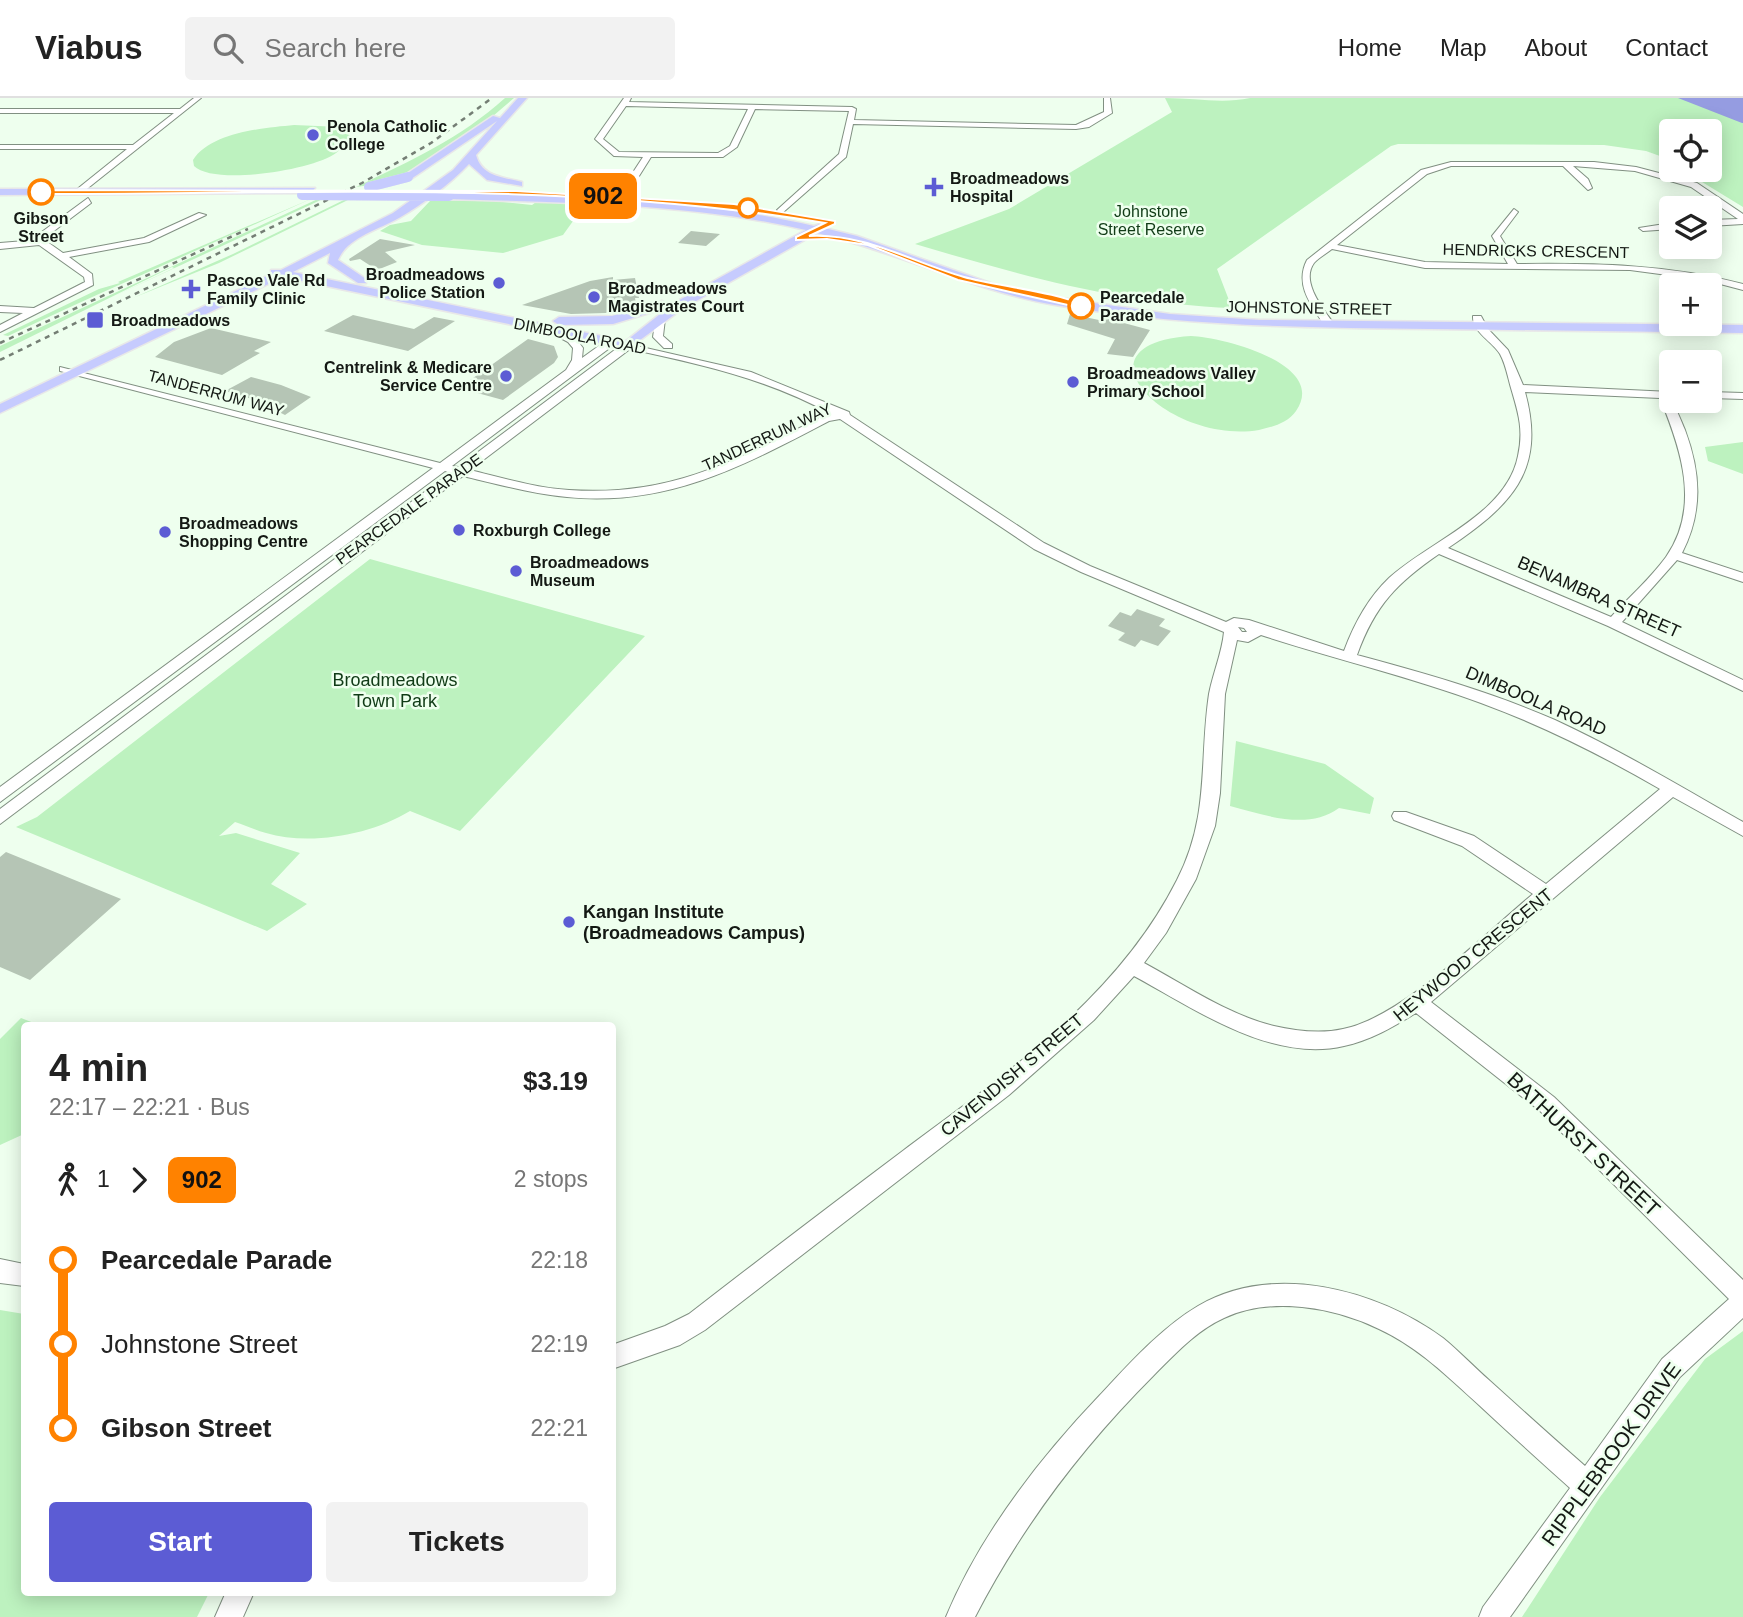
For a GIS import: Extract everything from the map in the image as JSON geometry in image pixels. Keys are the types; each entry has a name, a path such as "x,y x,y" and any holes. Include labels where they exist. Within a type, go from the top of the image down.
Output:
{"main road":[{"path":"79,192 306,193 375,186 408,177 521,98"},
{"path":"0,397 276,269 296,266 414,204 442,184 472,156 521,98"},
{"path":"0,409 80,373 360,223 458,157 499,115"},
{"path":"472,156 474,166 482,174 519,184"},
{"path":"478,183 533,186"},
{"path":"408,193 442,184 456,190"},
{"path":"561,188 700,199 734,206"},
{"name":"JOHNSTONE STREET","path":"456,190 717,212 800,225 817,223"},
{"name":"JOHNSTONE STREET","path":"306,193 456,190 660,200 780,212 817,223 927,267 990,287 1063,303 1170,314 1743,329"},
{"path":"0,192 306,193"},
{"path":"79,192 88,195 88,201 124,193"},
{"path":"660,200 657,202 717,212"},
{"path":"767,218 775,225 771,233"},
{"name":"JOHNSTONE STREET","path":"832,222 960,268 1010,282 1170,314"},
{"name":"PEARCEDALE PARADE","path":"623,340 798,238 817,223 832,222"},
{"name":"PEARCEDALE PARADE","path":"623,340 662,305 800,225"},
{"path":"798,238 827,237 870,244"},
{"path":"351,239 336,252 332,261 362,281"},
{"name":"DIMBOOLA ROAD","path":"296,266 557,326"},
{"name":"DIMBOOLA ROAD","path":"276,269 623,340"},
{"path":"713,274 729,278"},
{"path":"557,326 613,320 662,305"},
{"name":"JOHNSTONE STREET","path":"1481,323 1659,320"},
{"path":"1722,321 1743,321"}],"street":[{"path":"79,192 198,98"},
{"path":"780,212 843,155 855,98"},
{"path":"850,122 1076,127 1108,113 1107,98"},
{"path":"753,106 733,147 720,155 617,154 599,139 626,101 852,108"},
{"path":"0,111 181,111"},
{"path":"0,147 136,147"},
{"path":"623,186 631,182 648,155"},
{"path":"1327,320 1304,276 1310,262 1432,168 1470,163 1617,166 1672,177 1701,189 1743,219"},
{"path":"1565,163 1585,181 1588,188"},
{"path":"41,242 42,236 88,201"},
{"path":"1514,212 1496,236 1514,266"},
{"path":"62,256 146,240 202,215"},
{"path":"1722,222 1743,219"},
{"path":"1643,228 1659,227"},
{"path":"0,246 41,242 89,276 90,284 0,329"},
{"name":"HENDRICKS CRESCENT","path":"1329,246 1421,265 1621,266 1712,278 1743,287"},
{"path":"0,309 37,312"},
{"path":"660,319 658,337 671,351"},
{"path":"1349,657 1357,632 1383,592 1497,504 1519,471 1527,432 1510,364 1481,323"},
{"path":"557,326 578,348 577,360 571,371"},
{"name":"DIMBOOLA ROAD","path":"623,340 755,373 845,416 1040,546 1103,578 1241,631 1298,643 1433,680 1519,711 1605,751 1743,830"},
{"name":"PEARCEDALE PARADE","path":"0,796 599,368 623,340"},
{"name":"PEARCEDALE PARADE","path":"0,818 453,471 571,371 623,340"},
{"path":"599,368 633,355 671,351"},
{"name":"TANDERRUM WAY","path":"64,369 548,498 604,500 655,496 732,474 845,416"},
{"path":"1516,388 1659,395"},
{"path":"1722,395 1743,396"},
{"path":"1613,622 1675,555 1689,524 1693,482 1687,447 1675,413"},
{"name":"BENAMBRA STREET","path":"1438,549 1613,622 1743,686"},
{"path":"1675,555 1743,578"},
{"name":"CAVENDISH STREET","path":"616,1356 671,1336 697,1322 1047,1050 1133,966 1177,895 1205,827 1215,776 1217,695 1228,658 1241,631"},
{"name":"HEYWOOD CRESCENT","path":"1133,966 1232,1021 1256,1031 1296,1039 1346,1038 1363,1034 1396,1019 1671,789"},
{"path":"1400,816 1468,841 1547,894"},
{"name":"BATHURST STREET","path":"1417,1002 1547,1104 1743,1296"},
{"path":"0,1271 21,1274"},
{"path":"960,1617 1004,1538 1086,1426 1182,1331 1228,1304 1257,1297 1319,1297 1352,1305 1409,1330 1434,1348 1586,1485"},
{"name":"RIPPLEBROOK DRIVE","path":"1493,1617 1671,1368 1743,1302"},
{"path":"229,1617 238,1596"}],"green space":[{"path":"505,98 514,98 460,141 421,166 400,176 356,187 453,137"},
{"name":"Johnstone Street Reserve","path":"1165,98 1219,101 1250,98 1743,98 1743,207 1702,182 1722,182 1722,119 1659,119 1659,156 1646,151 1604,145 1391,146 1217,269 1232,308 1151,301 1071,286 915,244 1009,209 1172,112"},
{"path":"294,125 341,127 350,136 336,153 287,170 222,175 205,172 194,166 193,160 201,151 225,137"},
{"path":"313,198 8,336 3,335 99,289 120,283 118,282"},
{"path":"320,198 325,198 106,300 174,268 172,267 0,352 0,346"},
{"path":"352,198 219,263 133,298 233,254"},
{"path":"483,200 532,205 539,200 586,203 563,235 503,253 422,245 380,231 390,225 411,221 430,201"},
{"path":"1191,336 1224,341 1246,348 1285,366 1298,379 1302,394 1296,411 1284,421 1259,430 1225,431 1193,423 1165,409 1144,392 1134,373 1137,356 1155,343"},
{"path":"1743,442 1743,474 1708,461 1705,447"},
{"name":"Broadmeadows Town Park","path":"370,559 645,636 460,831 410,811 359,832 321,838 283,837 235,822 219,836 236,833 300,853 271,884 307,904 267,931 16,827 37,817"},
{"path":"1236,741 1325,764 1374,798 1370,814 1339,808 1314,819 1300,820 1271,817 1230,806"},
{"path":"21,1018 31,1022 21,1022 21,1135 0,1145 0,1039"},
{"path":"0,1310 21,1314 21,1596 208,1596 197,1617 0,1617"},
{"path":"1743,1331 1743,1617 1522,1617 1600,1497 1705,1359"}],"water":[{"path":"1678,98 1743,98 1743,123 1742,123"}],"building":[{"path":"691,231 720,234 706,246 678,243"},
{"path":"380,239 415,245 385,252 397,262 377,270 360,259 350,261 349,259"},
{"name":"Broadmeadows Magistrates Court","path":"613,277 613,280 635,278 639,298 635,298 636,304 617,305 606,313 571,314 522,305 590,281"},
{"path":"1070,314 1099,320 1109,319 1150,330 1133,357 1107,354 1115,339 1067,324"},
{"path":"353,315 414,329 434,317 455,321 408,351 324,331"},
{"path":"211,328 271,342 254,351 260,353 222,375 155,357 174,342"},
{"name":"Centrelink & Medicare Service Centre","path":"528,339 554,346 558,357 554,363 503,400 459,388"},
{"path":"251,377 311,397 285,415 255,400 225,391"},
{"path":"1137,609 1165,619 1159,626 1171,631 1158,646 1141,640 1135,647 1118,640 1125,633 1108,626 1120,612 1131,616"},
{"path":"6,852 121,899 30,980 0,967 0,857"}],"railway":[{"path":"0,360 362,183 431,143 492,98"},
{"path":"0,343 248,229"}],"bus line":[{"name":"902","path":"41,192 240,190 516,193 603,196 734,206 832,222 798,238 843,238 870,244 927,267 990,287 1081,306"}],"place":[{"name":"Penola Catholic College","path":"313,135"},
{"name":"Broadmeadows Hospital","path":"934,187"},
{"name":"Gibson Street","path":"41,192"},
{"name":"Broadmeadows Police Station","path":"499,283"},
{"name":"Pascoe Vale Rd Family Clinic","path":"191,289"},
{"name":"Broadmeadows Magistrates Court","path":"594,297"},
{"name":"Pearcedale Parade","path":"1081,306"},
{"name":"Broadmeadows","path":"95,320"},
{"name":"Centrelink & Medicare Service Centre","path":"506,376"},
{"name":"Broadmeadows Valley Primary School","path":"1073,382"},
{"name":"Roxburgh College","path":"459,530"},
{"name":"Broadmeadows Shopping Centre","path":"165,532"},
{"name":"Broadmeadows Museum","path":"516,571"},
{"name":"Kangan Institute (Broadmeadows Campus)","path":"569,922"}]}
